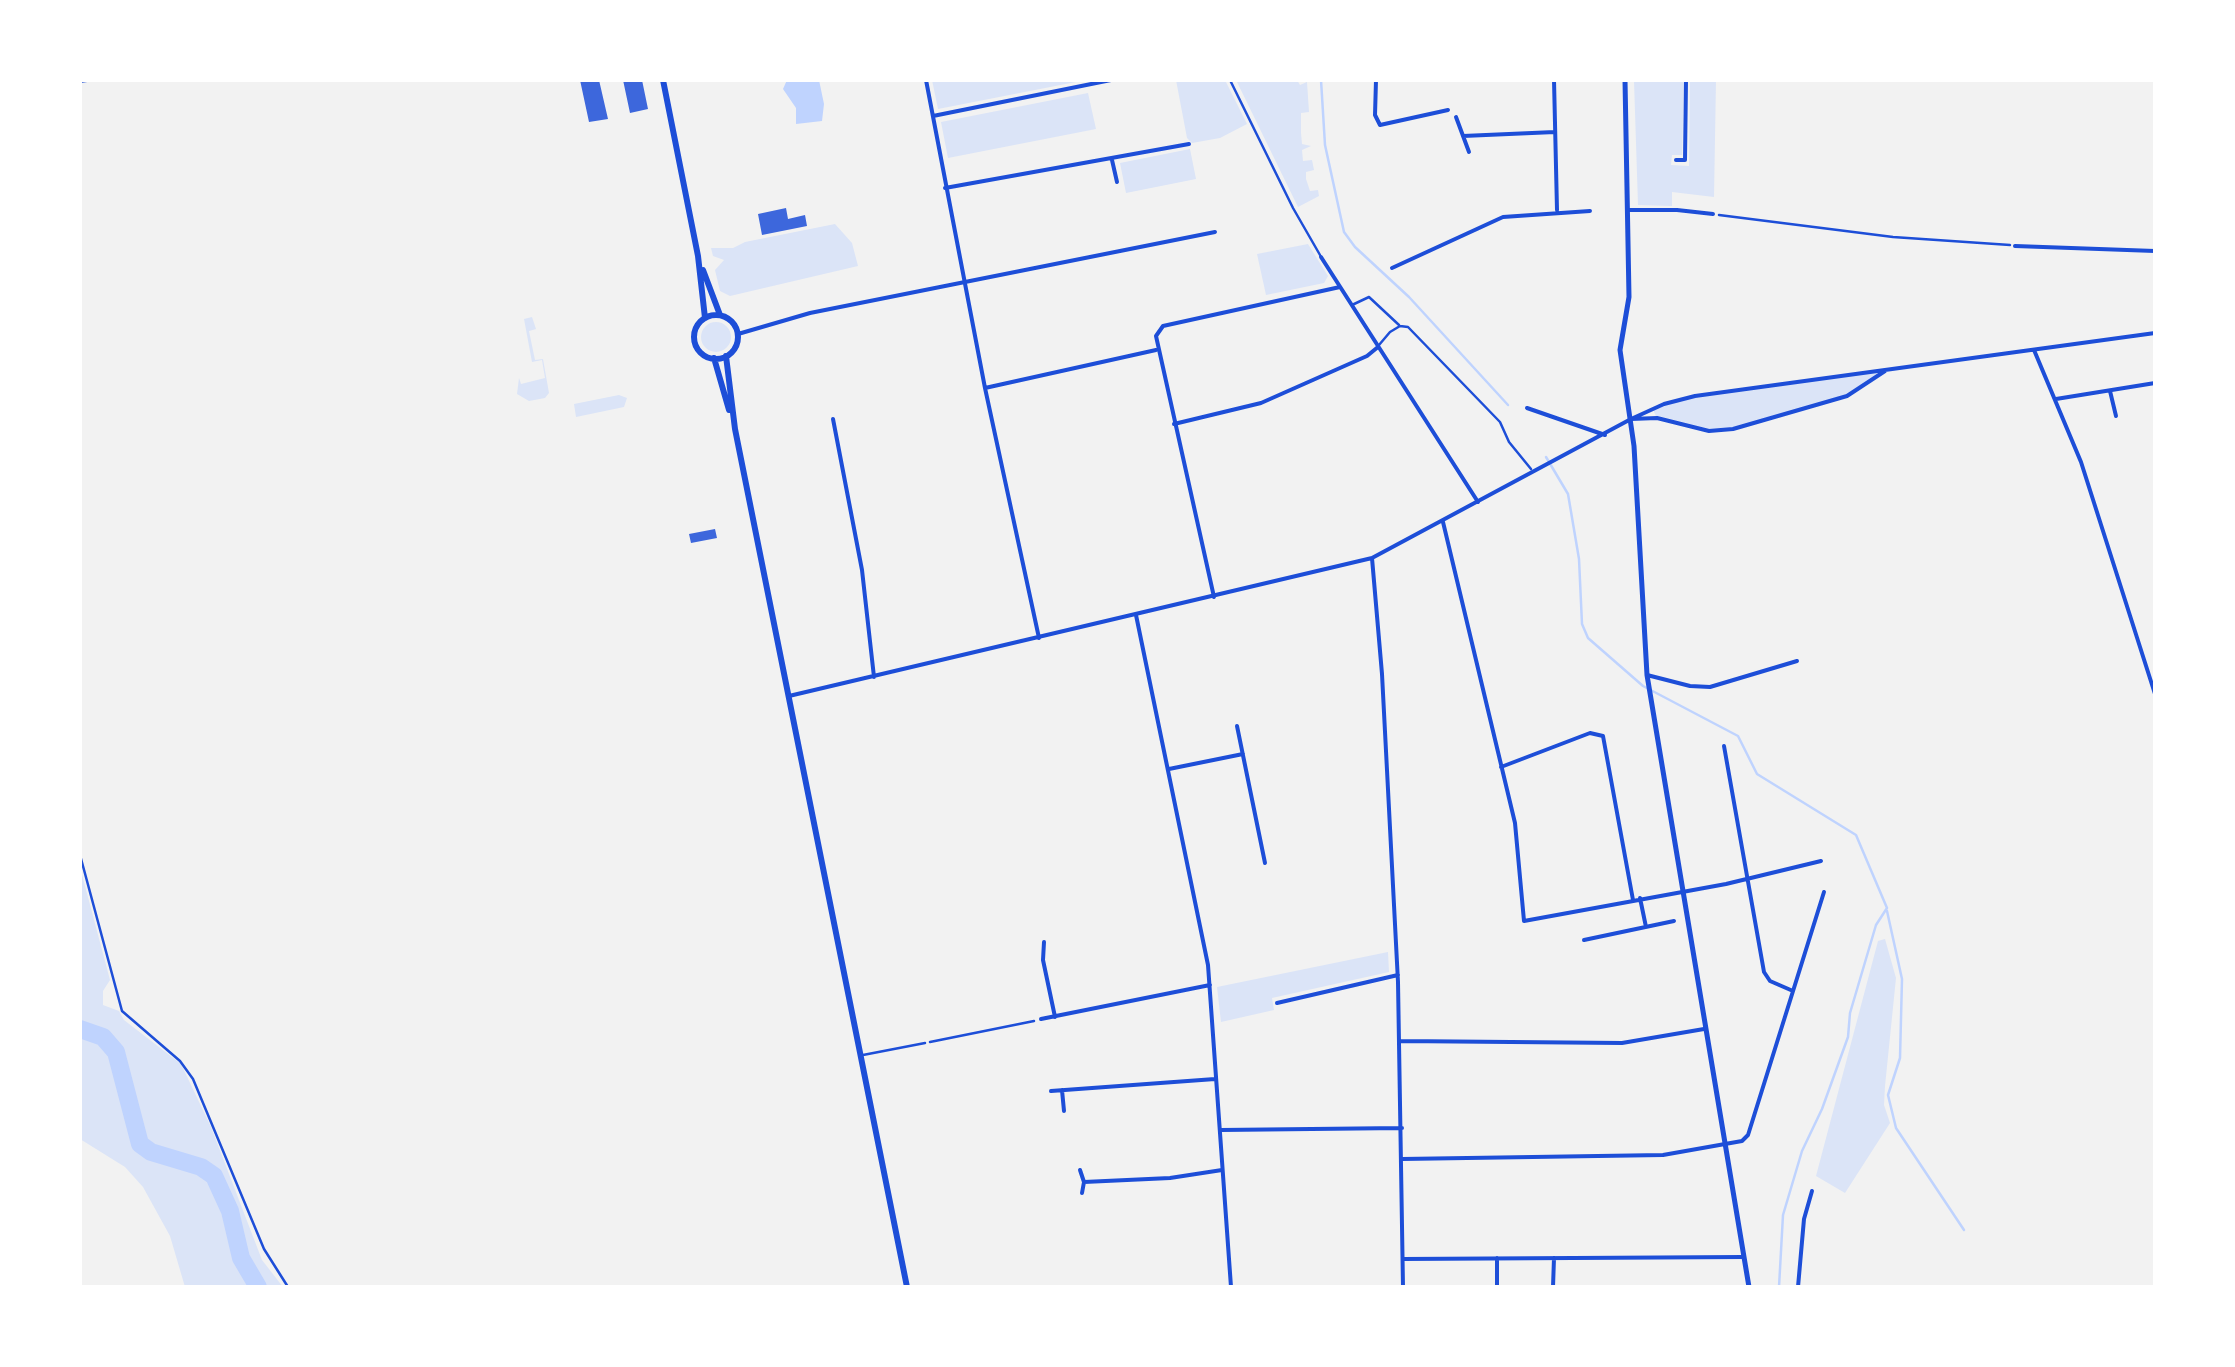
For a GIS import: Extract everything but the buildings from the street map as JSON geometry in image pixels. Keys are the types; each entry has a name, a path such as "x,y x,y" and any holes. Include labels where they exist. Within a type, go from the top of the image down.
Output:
{"main road":[{"path":"663,80 698,256 706,318"},
{"path":"698,256 720,316"},
{"path":"720,316 732,322 738,334 736,347 726,356 714,358 701,352 695,342 696,328 706,318 720,316"},
{"path":"726,356 735,429 907,1287"},
{"path":"714,358 735,429"}],"street":[{"path":"926,80 985,388 1039,638"},
{"path":"932,116 1111,80"},
{"path":"1376,80 1375,116 1380,125 1448,110"},
{"path":"1554,80 1557,212"},
{"path":"1625,80 1629,297 1620,350 1631,419 1648,677 1749,1287"},
{"path":"1676,160 1685,160 1686,80"},
{"path":"1456,116 1469,152"},
{"path":"1463,136 1555,132"},
{"path":"945,188 1189,144"},
{"path":"1112,160 1117,182"},
{"path":"1629,210 1713,214"},
{"path":"1392,268 1503,217 1590,211"},
{"path":"738,334 806,314 1216,232"},
{"path":"2015,246 2155,251"},
{"path":"1321,257 1478,502"},
{"path":"1214,597 1156,336 1162,326 1340,287"},
{"path":"789,696 1372,558 1664,404 1695,396 2155,333"},
{"path":"1174,424 1261,402 1367,356 1378,347"},
{"path":"985,388 1157,350"},
{"path":"2034,350 2081,462 2155,694"},
{"path":"1631,419 1658,418 1708,430 1733,429 1847,396 1885,371"},
{"path":"2054,400 2155,384"},
{"path":"2110,391 2116,416"},
{"path":"1526,408 1605,435"},
{"path":"832,419 862,570 874,676"},
{"path":"1443,522 1515,823 1524,921 1748,879 1821,861"},
{"path":"1372,558 1398,975 1403,1287"},
{"path":"1136,615 1170,769 1210,985 1230,1287"},
{"path":"1648,677 1710,687 1797,661"},
{"path":"1237,726 1265,863"},
{"path":"1501,767 1590,733 1603,736 1633,900"},
{"path":"1724,746 1764,972 1770,981 1793,991"},
{"path":"1170,769 1243,754"},
{"path":"1402,1159 1663,1154 1742,1141 1748,1135 1824,892"},
{"path":"1640,898 1646,927"},
{"path":"1584,940 1674,922"},
{"path":"1044,942 1042,960 1055,1016"},
{"path":"1277,1003 1398,975"},
{"path":"1041,1020 1210,985"},
{"path":"1400,1041 1622,1043 1706,1029"},
{"path":"1050,1091 1218,1079"},
{"path":"1062,1090 1064,1111"},
{"path":"1220,1130 1402,1128"},
{"path":"1080,1170 1082,1193"},
{"path":"1084,1182 1170,1178 1222,1170"},
{"path":"1798,1287 1804,1219 1812,1190"},
{"path":"1403,1259 1744,1257"},
{"path":"1497,1258 1498,1287"},
{"path":"1553,1287 1554,1258"}],"lane":[{"path":"1230,80 1292,208 1321,257"},
{"path":"1352,305 1369,296 1400,326 1408,327 1494,415 1533,472"},
{"path":"1378,347 1384,336 1400,326"},
{"path":"861,1056 926,1043"}],"path":[{"path":"1713,214 1892,237 2015,246"},
{"path":"80,855 122,1011 187,1070 264,1249 288,1287"},
{"path":"926,1043 1041,1020"}],"shaded area":[{"path":"932,80 1086,80 938,109"},
{"path":"1176,80 1225,80 1247,124 1220,138 1192,143 1187,138"},
{"path":"1236,80 1297,80 1300,85 1307,82 1309,112 1301,113 1301,133 1302,144 1311,146 1302,150 1303,161 1312,160 1314,170 1306,172 1306,179 1310,191 1318,190 1319,196 1298,207"},
{"path":"1684,80 1682,155 1672,155 1671,165 1689,166 1690,80 1716,80 1714,197 1672,192 1672,206 1638,205 1634,81"},
{"path":"1088,93 1096,129 948,158 941,122"},
{"path":"1190,149 1196,179 1126,193 1120,163"},
{"path":"835,224 852,243 858,266 730,296 720,291 715,270 724,260 713,256 711,248 733,248 745,242"},
{"path":"1308,244 1328,276 1324,283 1266,295 1257,254"},
{"path":"532,317 536,329 529,331 535,360 543,359 549,393 545,398 529,401 517,394 519,378 521,384 545,378 542,360 532,362 524,319"},
{"path":"716,322 727,326 731,337 727,348 716,352 705,348 701,337 705,326"},
{"path":"1885,371 1847,396 1733,429 1709,431 1657,418 1654,412 1654,408 1695,396"},
{"path":"619,395 627,398 624,407 576,417 574,404"},
{"path":"80,867 110,980 103,991 103,1005 119,1011 124,1020 181,1064 211,1127 262,1260 283,1287 185,1287 170,1236 143,1187 125,1167 80,1139"},
{"path":"1885,939 1896,978 1884,1105 1890,1123 1845,1193 1816,1176 1878,941"},
{"path":"1388,952 1389,972 1272,998 1274,1010 1221,1022 1217,987"}],"water":[{"path":"787,80 819,80 824,104 822,121 796,124 796,108 783,89"}],"waterway":[{"path":"1321,80 1325,145 1344,232 1508,405"},
{"path":"1546,457 1568,494 1579,559 1582,624 1588,638 1643,686 1738,736 1757,774 1856,835 1887,908 1876,925 1850,1013 1848,1037 1802,1151 1783,1215 1779,1287"},
{"path":"1887,911 1902,979 1900,1058 1888,1095 1896,1128 1964,1230"},
{"path":"80,1029 103,1037 116,1052 140,1144 151,1152 201,1167 214,1176 230,1211 241,1258 258,1287"}]}
